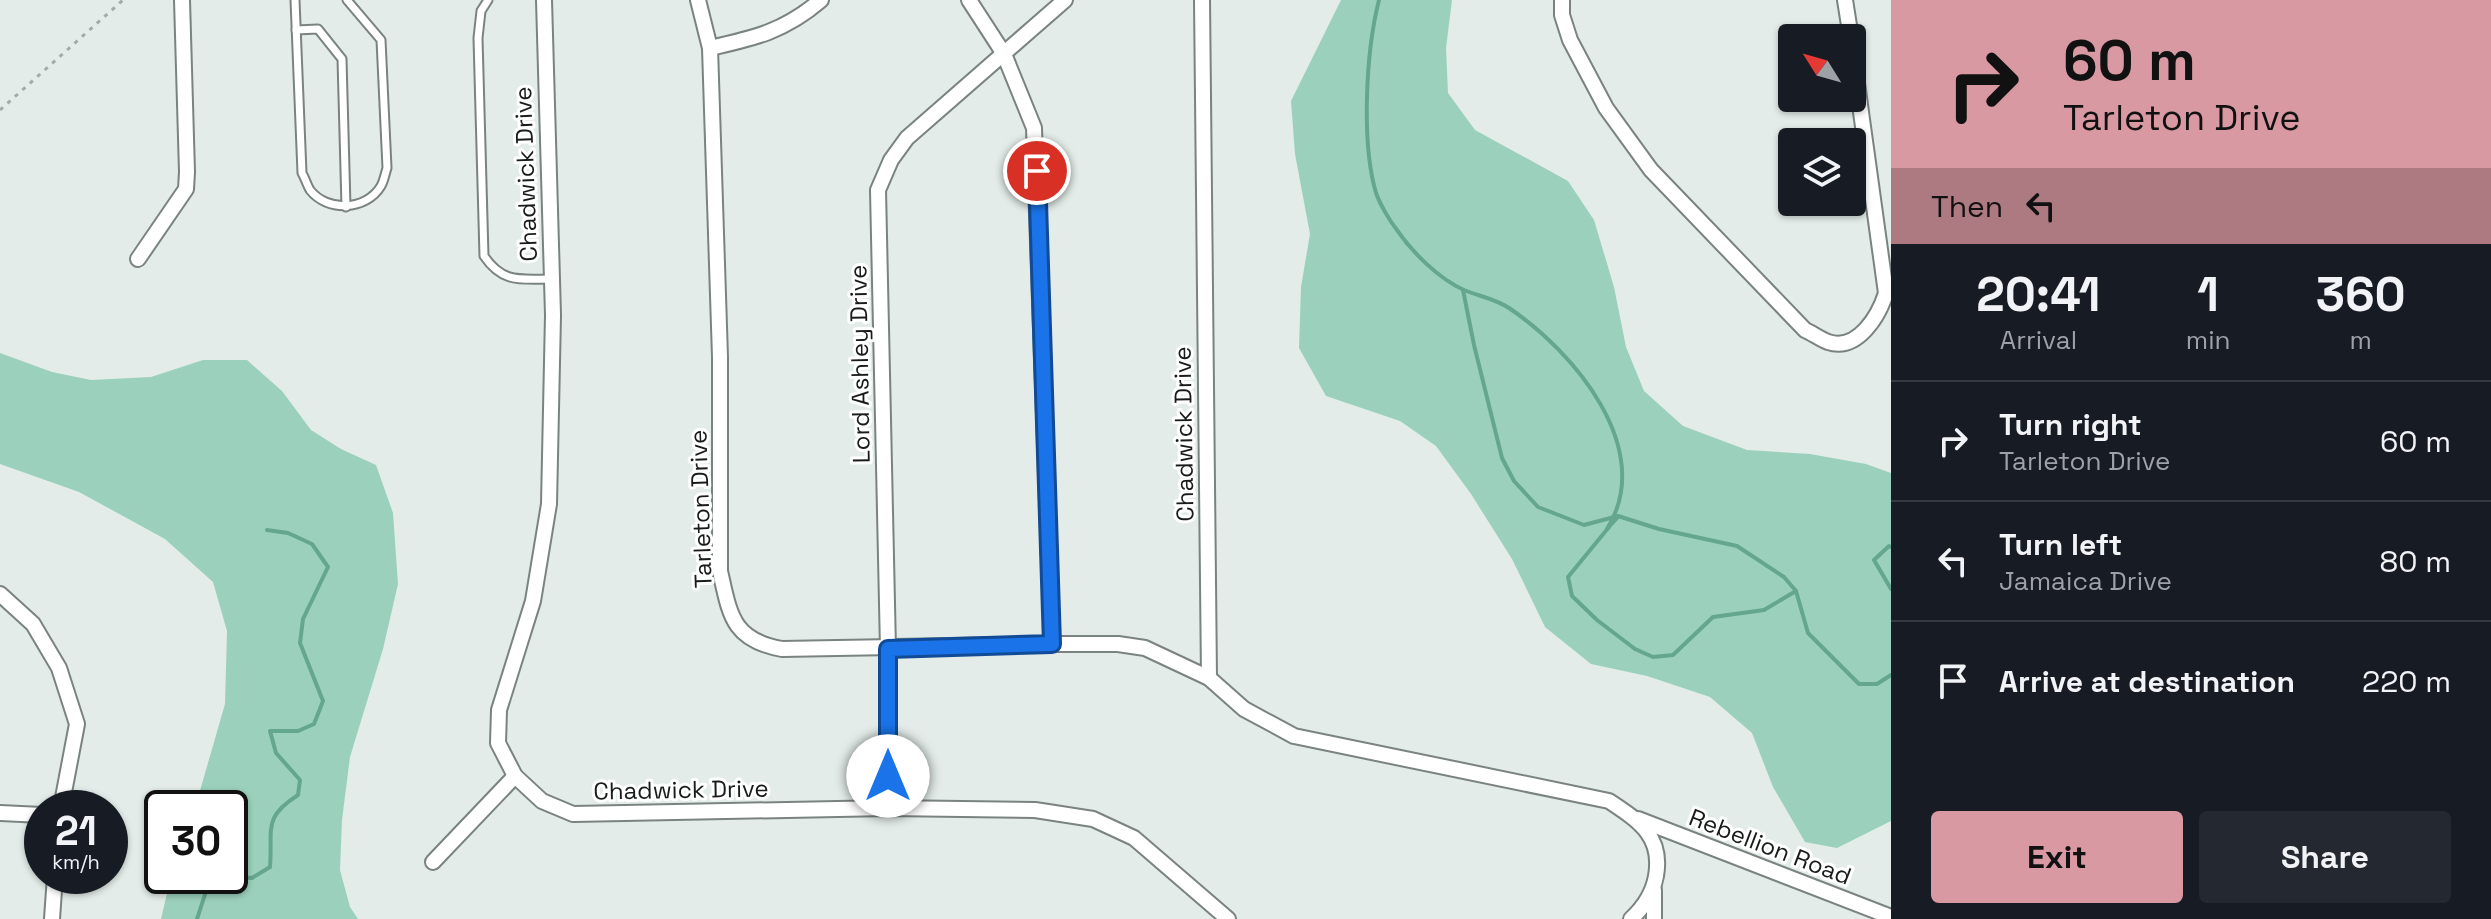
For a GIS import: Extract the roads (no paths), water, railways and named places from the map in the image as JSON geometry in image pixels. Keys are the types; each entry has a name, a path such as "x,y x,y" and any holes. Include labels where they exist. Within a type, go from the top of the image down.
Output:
{"street":[{"path":"138,259 186,189 182,0"},
{"name":"Chadwick Drive","path":"544,0 552,279 549,504 533,601 499,710 498,743 515,776 542,801 573,814 888,808 1035,810 1093,819 1134,838 1228,919"},
{"name":"Tarleton Drive","path":"698,0 710,48 720,357 720,571 728,605 739,629 758,645 782,649 1118,644 1145,648 1209,678"},
{"path":"710,48 762,36 804,14 821,0"},
{"path":"969,0 1004,54 1034,128 1052,644"},
{"name":"Lord Ashley Drive","path":"888,808 888,649 878,190 891,160 907,138 1065,0"},
{"name":"Chadwick Drive","path":"1202,0 1209,678"},
{"path":"1562,0 1562,15 1570,40 1606,108 1651,170 1805,330 1828,342 1854,338 1871,325 1886,293 1861,112"},
{"path":"1845,0 1849,24"},
{"path":"0,594 33,624 59,668 77,724 64,790"},
{"path":"1209,678 1244,709 1294,736 1609,801 1634,817 1651,836 1659,858 1654,919"},
{"path":"433,862 515,776"},
{"path":"0,813 24,814"},
{"name":"Rebellion Road","path":"1634,817 1891,917"},
{"path":"1631,919 1654,890"},
{"path":"52,919 54,894"}],"lane":[{"path":"295,0 302,173 311,190 326,202 346,207 367,201 380,187 387,168 381,40 347,0"},
{"path":"488,0 481,11 478,38 484,256 493,270 506,278 552,279"},
{"path":"296,30 318,29 342,59 346,207"}],"waterway":[{"path":"1379,0 1368,70 1367,123 1371,172 1380,202 1403,238 1436,272 1464,290 1509,308 1558,349 1581,376 1601,405 1615,435 1622,467 1620,498 1607,529 1617,518"},
{"path":"1463,290 1502,458 1514,481 1538,507 1584,525 1618,516 1659,529 1737,546 1784,577 1796,591 1808,633 1859,684 1877,684 1891,675"},
{"path":"1609,527 1568,577 1572,596 1635,649 1653,657 1673,655 1713,617 1764,610 1796,591"},
{"path":"197,919 209,882 224,876 252,878 270,867 274,818 298,795 300,780 276,753 270,731 298,731 314,724 323,701 300,643 303,619 328,567 312,544 288,533 267,530"},
{"path":"1891,547 1874,560 1891,589"}]}
